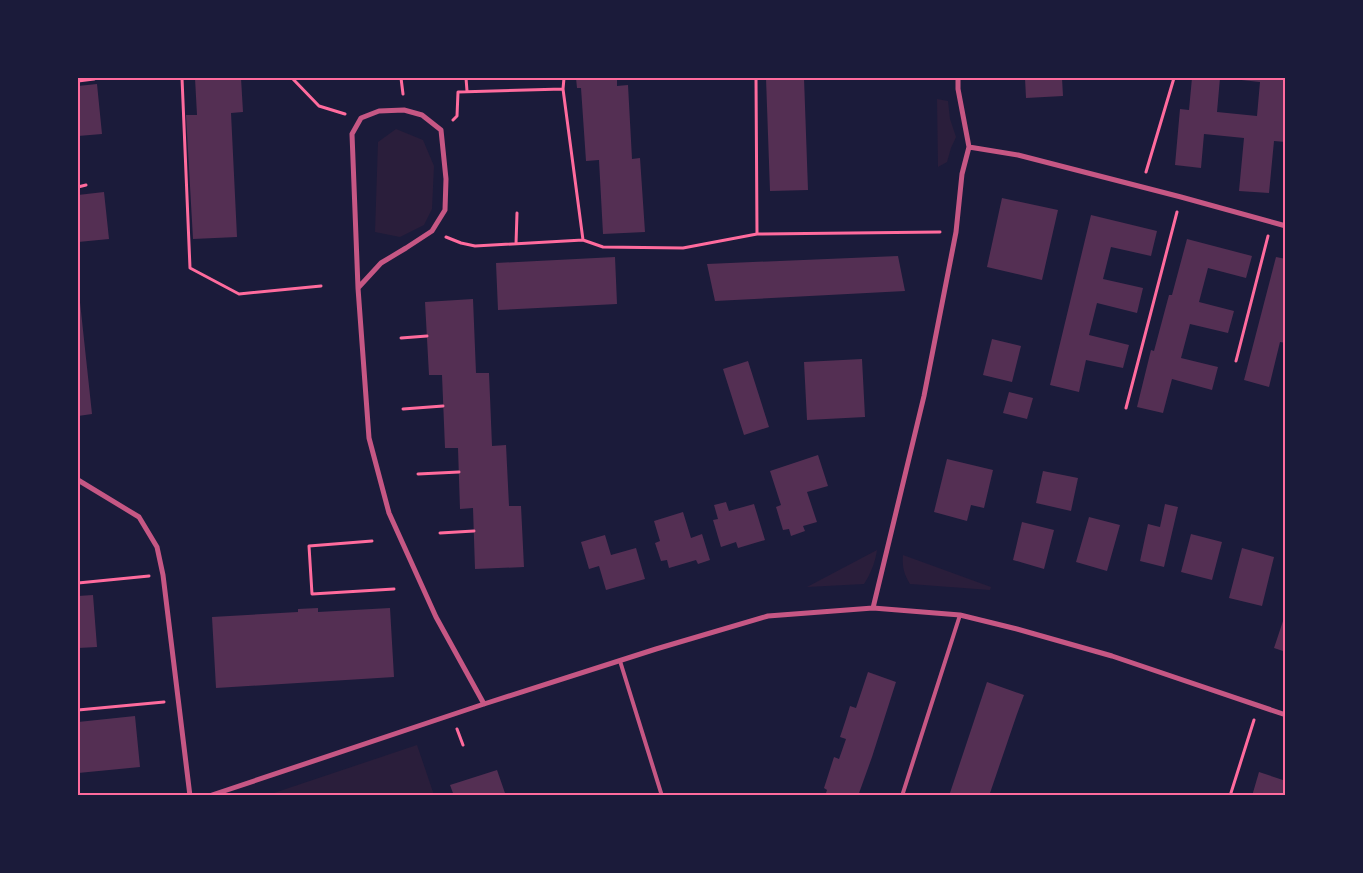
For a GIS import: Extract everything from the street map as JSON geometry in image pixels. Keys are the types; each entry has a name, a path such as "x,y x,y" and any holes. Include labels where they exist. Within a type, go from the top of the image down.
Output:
{"street":[{"path":"874,608 924,396 956,232 962,174 968,146 958,89 958,78"},
{"path":"358,288 381,263 432,231 445,210 446,179 441,130 422,115 404,110 379,111 362,118 352,134 358,288 369,438 389,513 436,618 484,704"},
{"path":"968,146 1018,155 1286,226"},
{"path":"78,480 139,517 156,547 163,575 190,796"},
{"path":"210,796 484,704 768,616 874,608 960,616 1017,629 1112,656 1286,714"}],"lane":[{"path":"902,796 960,616"},
{"path":"620,661 662,796"}],"path":[{"path":"182,78 190,268 239,294 320,286"},
{"path":"292,78 319,106 362,118"},
{"path":"466,78 467,91"},
{"path":"564,78 563,89 583,240"},
{"path":"756,78 757,234"},
{"path":"1141,187 1174,78"},
{"path":"78,81 94,79"},
{"path":"441,130 457,116 458,92 563,89"},
{"path":"78,187 86,185"},
{"path":"1126,408 1181,197"},
{"path":"516,244 517,212"},
{"path":"1236,361 1272,222"},
{"path":"432,231 461,243 474,246 583,240 603,247 683,248 757,234 956,232"},
{"path":"402,338 427,336"},
{"path":"403,409 443,406"},
{"path":"418,474 459,472"},
{"path":"440,532 474,531"},
{"path":"372,541 309,546 312,594 394,589"},
{"path":"78,583 163,575"},
{"path":"78,710 179,700"},
{"path":"1230,796 1259,706"},
{"path":"457,728 463,745"}],"shaded area":[{"path":"937,99 948,101 950,119 956,137 947,162 938,167"},
{"path":"396,129 423,140 434,166 432,209 424,225 400,237 375,232 378,142"},
{"path":"877,550 869,576 864,584 807,587"},
{"path":"903,555 991,587 990,590 910,584 904,570"},
{"path":"417,745 434,795 268,795"}],"building":[{"path":"195,78 241,78 243,112 231,113 237,237 193,239 186,115 197,115"},
{"path":"576,78 617,78 617,86 628,85 632,159 640,158 645,232 603,234 599,160 586,161 581,88 577,88"},
{"path":"766,78 804,78 808,190 770,191"},
{"path":"1025,78 1062,78 1063,96 1026,98"},
{"path":"1192,78 1220,78 1217,112 1257,116 1260,82 1232,78 1286,78 1284,119 1286,119 1286,142 1274,141 1269,193 1239,191 1244,138 1204,134 1201,168 1175,165 1180,109 1189,110"},
{"path":"97,84 102,134 78,136 78,86"},
{"path":"104,192 109,239 78,242 78,195"},
{"path":"1002,198 1058,210 1042,280 987,267"},
{"path":"1091,215 1157,231 1151,256 1111,247 1103,279 1143,288 1137,313 1097,303 1089,335 1129,345 1123,368 1086,360 1079,392 1050,385"},
{"path":"1187,239 1252,256 1246,278 1208,268 1199,302 1234,311 1228,333 1190,324 1181,358 1218,367 1212,390 1172,379 1163,413 1137,407 1151,350 1154,351"},
{"path":"898,256 905,291 715,301 707,264"},
{"path":"615,257 617,304 498,310 496,263"},
{"path":"1276,257 1286,259 1286,343 1280,342 1269,387 1244,380"},
{"path":"78,293 92,414 78,416"},
{"path":"473,299 476,373 489,373 492,446 506,445 509,506 521,506 524,567 475,569 473,508 460,509 458,448 445,448 442,375 429,375 425,302"},
{"path":"992,339 1021,346 1012,382 983,375"},
{"path":"862,359 865,417 807,420 804,362"},
{"path":"748,361 769,427 744,435 723,369"},
{"path":"1009,392 1033,398 1027,419 1003,413"},
{"path":"818,455 828,486 807,492 817,522 803,526 805,531 791,536 789,529 783,530 776,507 781,505 770,471"},
{"path":"947,459 993,470 984,508 971,505 967,521 934,512"},
{"path":"1043,471 1078,478 1071,511 1036,503"},
{"path":"726,502 729,511 754,504 765,540 738,548 736,542 721,547 713,520 718,519 714,505"},
{"path":"1165,504 1178,507 1164,567 1140,561 1148,524 1160,527"},
{"path":"683,512 691,538 702,534 710,560 698,564 696,560 669,568 667,560 661,561 655,543 660,541 654,521"},
{"path":"1089,517 1120,525 1107,571 1076,562"},
{"path":"1022,522 1054,530 1044,569 1013,560"},
{"path":"1191,534 1222,542 1212,580 1181,572"},
{"path":"605,535 611,555 636,548 645,579 606,590 599,566 589,569 581,542"},
{"path":"1242,548 1274,557 1262,606 1229,598"},
{"path":"93,595 97,647 78,648 78,596"},
{"path":"318,608 318,612 390,608 394,677 216,688 212,617 298,612 298,609"},
{"path":"1286,615 1286,652 1274,648"},
{"path":"868,672 896,682 872,757 858,796 825,796 827,790 824,788 834,757 839,759 846,739 840,737 850,706 856,708"},
{"path":"987,682 1024,695 989,796 949,796"},
{"path":"135,716 140,767 78,773 78,722"},
{"path":"497,770 506,796 454,796 450,785"},
{"path":"1259,772 1286,781 1286,796 1252,796"}]}
